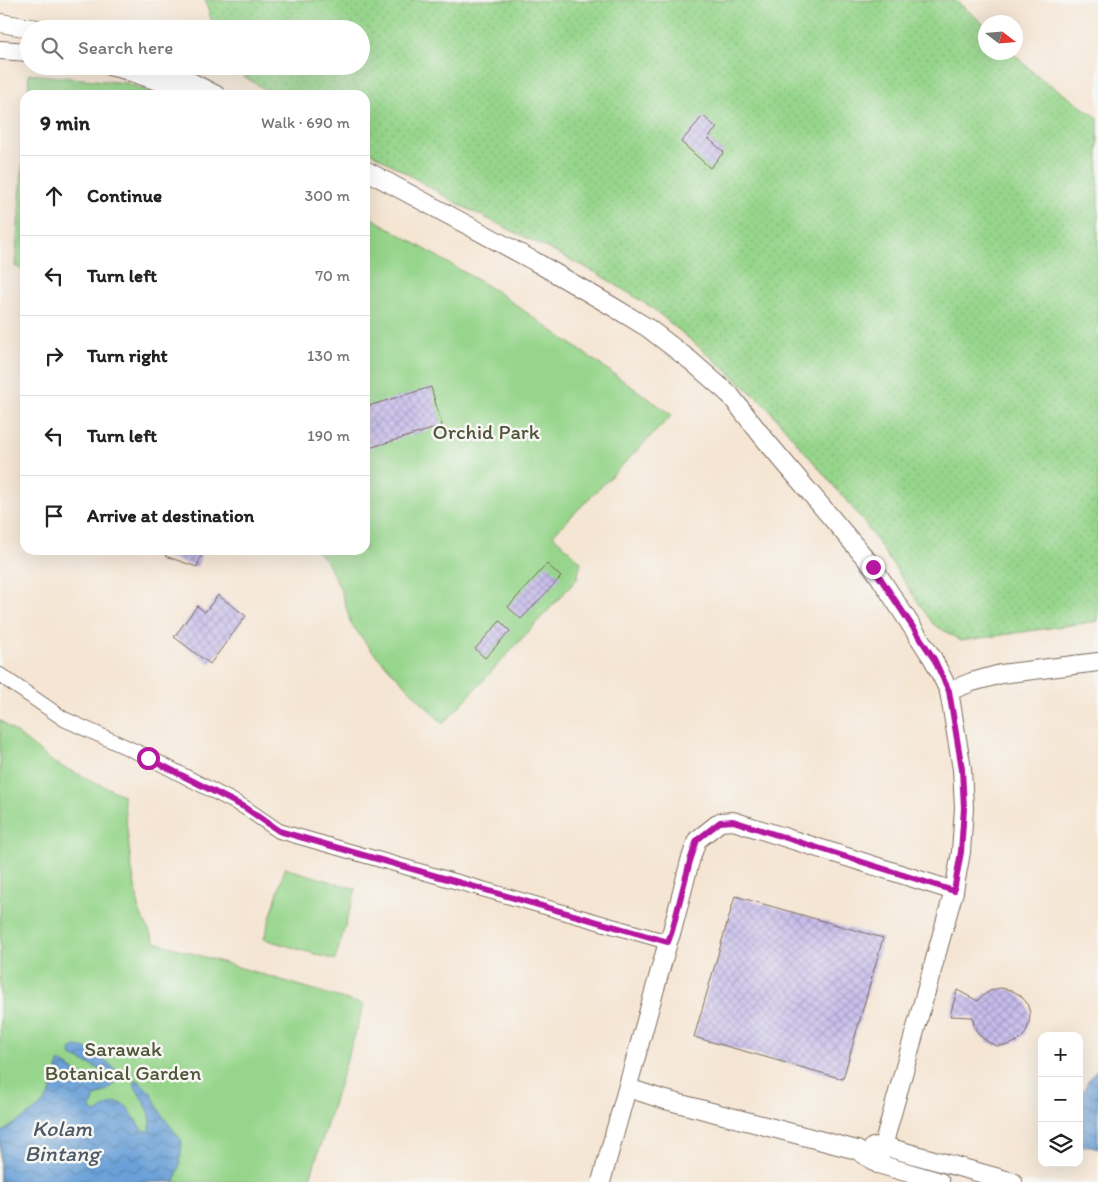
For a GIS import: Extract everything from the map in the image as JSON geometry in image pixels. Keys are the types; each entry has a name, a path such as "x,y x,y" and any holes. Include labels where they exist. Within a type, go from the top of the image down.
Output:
{"street":[{"path":"0,23 20,26"},
{"path":"0,50 20,51"},
{"path":"145,75 194,90"},
{"path":"176,75 201,90"},
{"path":"370,173 534,260 648,328 730,394 762,436 873,567 934,659 949,691 958,740 964,808 961,852 954,891 878,1164"},
{"path":"949,691 1001,674 1098,662"},
{"path":"0,674 64,719 148,758 235,803 279,831 668,942"},
{"path":"601,1182 697,840 720,822 733,821 954,891"},
{"path":"628,1088 662,1099 857,1150 878,1164 940,1182"},
{"path":"857,1150 883,1146 1013,1182"}],"green space":[{"path":"205,0 955,0 978,19 978,60 1020,60 1035,74 1098,118 1098,621 961,641 933,624 861,518 765,405 651,307 595,272 460,205 370,152 370,90 266,90 242,75 370,75 370,20 211,20"},
{"path":"29,75 40,75 127,83 146,90 28,90"},
{"path":"20,199 20,268 15,266"},
{"name":"Orchid Park","path":"370,217 496,291 672,415 553,535 581,562 577,579 443,724 373,652 351,624 341,590 327,562 321,555 370,555"},
{"name":"Sarawak Botanical Garden","path":"0,720 54,763 123,795 131,864 140,913 155,942 364,1005 309,1182 0,1182"},
{"path":"285,868 356,889 335,960 264,939"}],"water":[{"name":"Kolam Bintang","path":"75,1047 88,1050 100,1056 120,1075 119,1080 109,1089 94,1098 91,1110 96,1113 114,1103 120,1103 129,1109 142,1130 149,1131 150,1117 146,1105 133,1081 139,1081 151,1093 162,1115 182,1141 180,1164 175,1182 0,1182 0,1134 43,1103 52,1089 60,1061 92,1083 102,1086 106,1079 104,1071 71,1056 70,1050"},
{"path":"1098,1068 1098,1148 1083,1146 1083,1091"}],"building":[{"path":"703,116 717,128 708,138 724,152 710,168 681,142"},
{"path":"431,387 442,426 370,448 370,405"},
{"path":"165,555 201,555 197,567"},
{"path":"547,564 561,577 521,619 508,607"},
{"path":"218,595 246,616 210,664 174,637 197,606 205,612"},
{"path":"500,621 510,631 485,658 475,649"},
{"path":"735,896 883,938 843,1079 694,1037"},
{"path":"1000,988 1011,990 1020,995 1027,1003 1030,1013 1029,1024 1025,1034 1018,1041 1008,1045 997,1046 979,1035 974,1026 973,1017 950,1016 957,990 978,1001 990,991"}],"route":[{"path":"148,758 244,807 279,831 668,942 697,840 720,822 733,821 954,891 961,852 964,808 962,769 949,691 934,659 873,567"}]}
